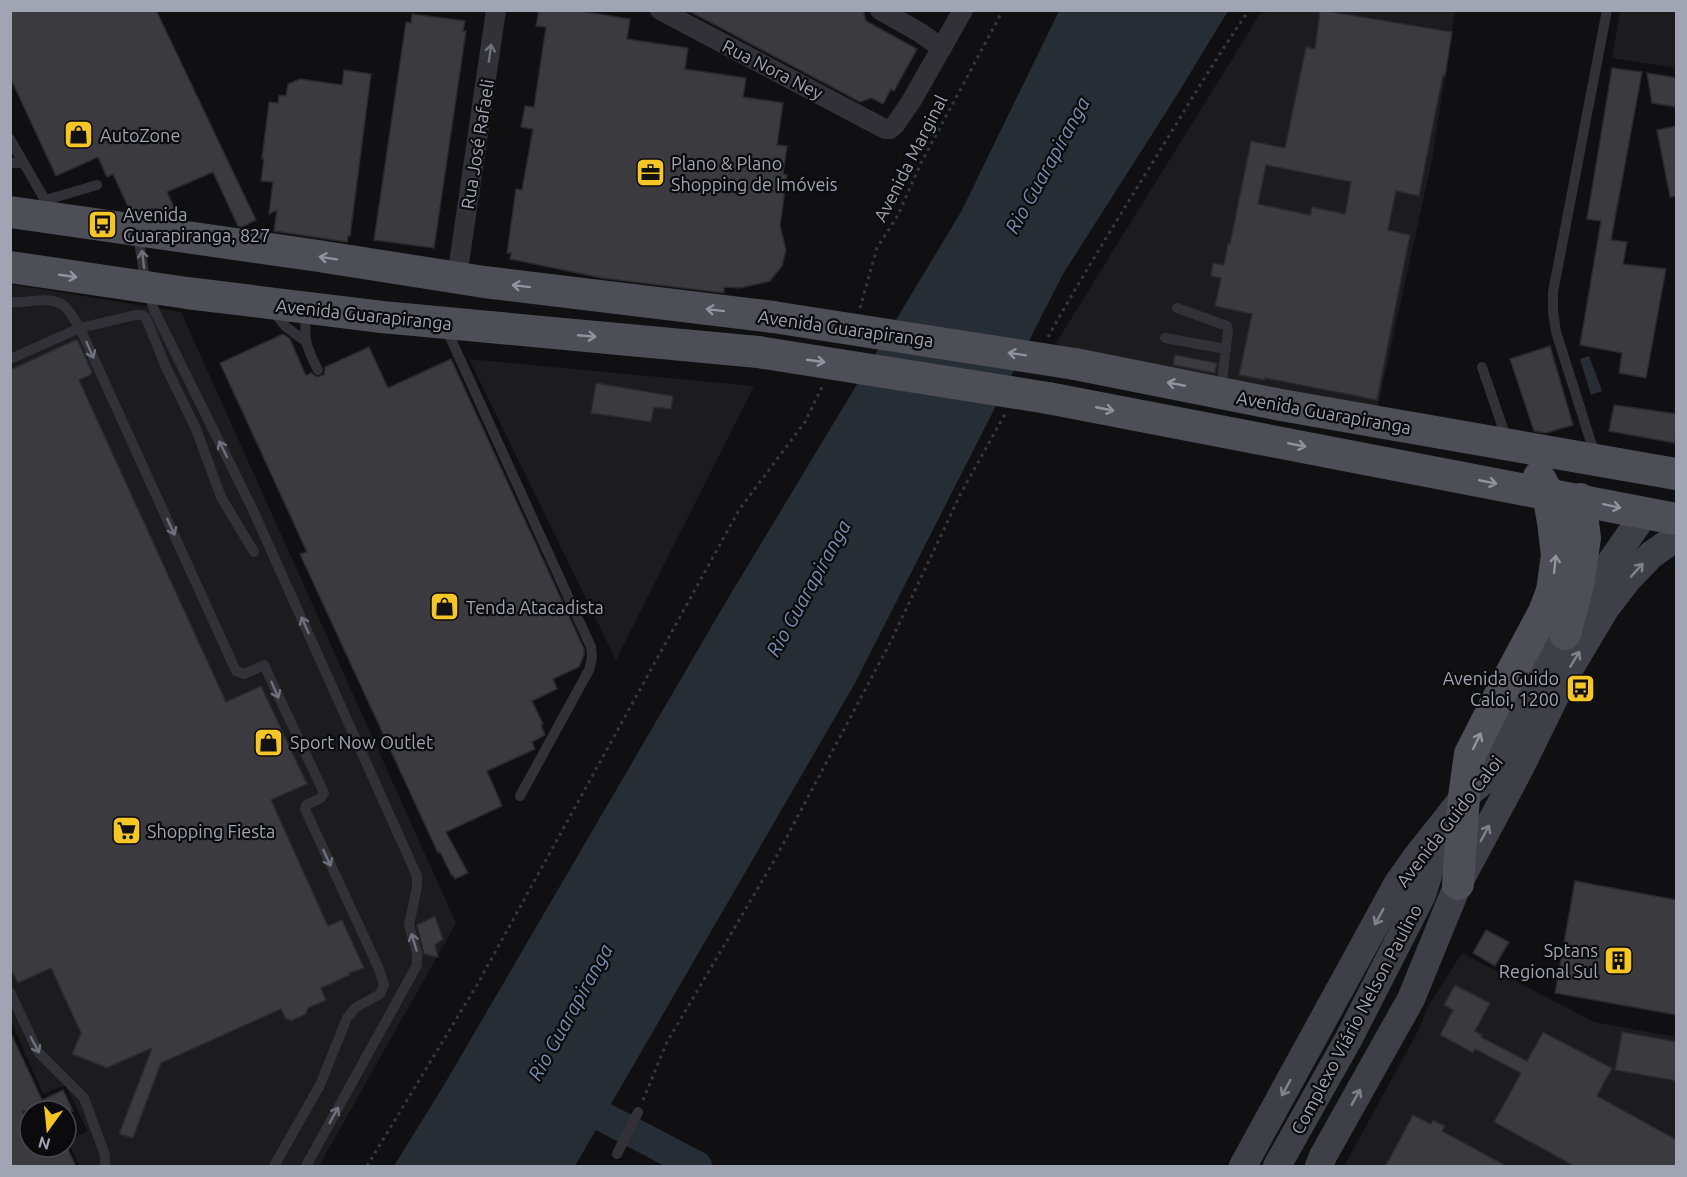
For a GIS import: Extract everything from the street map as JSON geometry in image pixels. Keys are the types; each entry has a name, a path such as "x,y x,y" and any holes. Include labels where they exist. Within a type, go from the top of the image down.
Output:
{"main road":[{"name":"Avenida Guarapiranga","path":"10,212 51,209 137,231 457,278 773,316 1075,364 1220,393 1677,474"},
{"name":"Avenida Guarapiranga","path":"10,267 159,296 268,303 382,317 758,352 1047,398 1677,519"},
{"path":"382,317 447,305 457,278"},
{"path":"1458,884 1464,797 1470,754 1544,612 1552,591 1557,555 1548,493 1516,447"},
{"path":"1645,513 1677,485"},
{"path":"1565,634 1578,585 1584,547 1580,500"},
{"name":"Avenida Guido Caloi","path":"1243,1167 1398,883 1464,797 1482,782 1497,763 1565,634 1599,579 1645,513"},
{"name":"Avenida Guido Caloi","path":"1318,1167 1411,999 1458,884 1520,768 1564,678 1605,609 1645,560 1668,543 1677,540"},
{"name":"Complexo Viário Nelson Paulino","path":"1277,1167 1348,1040 1422,894 1433,859 1435,834"}],"street":[{"name":"Rua José Rafaeli","path":"457,278 496,10"},
{"name":"Rua Nora Ney","path":"660,10 885,129 895,125 942,48"},
{"path":"880,10 942,48 963,10"}],"lane":[{"path":"1598,461 1556,332 1553,292 1607,10"},
{"path":"10,139 51,209 97,185"},
{"path":"10,163 23,163"},
{"path":"137,231 143,259 159,296 417,876 409,925 417,953 417,965 306,1167"},
{"path":"10,303 47,300 64,305 80,328 236,671 244,674 264,665 320,784 323,796 306,805 305,809 379,969 384,985 380,994 355,1008 347,1018 320,1085 274,1167"},
{"path":"268,303 286,327 305,341"},
{"path":"306,308 305,341 318,370"},
{"path":"1177,308 1227,326 1220,393"},
{"path":"10,359 80,328 135,315 142,315 146,318 165,365 196,429 221,497 254,552"},
{"path":"444,323 591,647 592,658 589,670 520,796"},
{"path":"1165,338 1226,349"},
{"path":"1482,367 1516,447"},
{"path":"10,992 38,1052 84,1098 105,1155 105,1167"},
{"path":"617,1154 638,1112"}],"path":[{"name":"Avenida Marginal","path":"858,313 877,248 898,215 921,163 1003,10"},
{"path":"1048,337 1071,295 1249,10"},
{"path":"367,1167 477,985 739,510 805,422 824,382"},
{"path":"638,1112 667,1041 774,861 891,641 961,493 1007,410"}],"shaded area":[{"path":"1269,10 1455,11 1432,160 1377,410 1068,353 1056,343 1260,14"},
{"path":"1620,11 1676,11 1676,68 1612,58"},
{"name":"Shopping Fiesta","path":"10,284 181,312 456,923 319,1166 79,1166 76,1159 78,1159 78,1136 87,1131 78,1111 78,1099 72,1099 66,1085 43,1094 11,1021"},
{"path":"469,359 754,386 616,660"},
{"path":"1462,953 1594,1022 1676,1037 1676,1166 1344,1166 1418,1031 1427,1008"}],"water":[{"name":"Rio Guarapiranga","path":"1059,11 1228,11 1063,274 855,683 575,1166 394,1166 444,1085 727,600 961,212"},
{"path":"1589,356 1602,391 1591,395 1580,359"}],"building":[{"path":"10,10 156,10 256,220 242,227 238,226 213,172 167,192 179,218 159,215 156,208 139,212 130,211 113,174 107,177 98,157 56,176 10,77"},
{"path":"539,10 574,10 630,19 627,39 688,48 685,69 746,78 743,97 783,103 777,145 787,146 783,174 787,175 780,226 786,250 782,266 770,281 740,288 724,287 724,293 602,278 510,259 511,253 507,253 516,189 522,190 533,129 521,127 525,106 534,107 546,27 536,26"},
{"path":"687,10 863,10 866,21 917,49 894,91 891,89 883,104 872,98 860,102"},
{"path":"1320,10 1452,32 1445,76 1443,75 1419,196 1396,191 1388,230 1410,235 1377,400 1239,375 1252,314 1215,306 1221,278 1211,276 1213,263 1224,265 1251,141 1285,148 1306,47 1315,49","holes":["1266,165 1351,182 1345,214 1312,207 1310,215 1258,204"]},
{"path":"412,14 465,21 463,31 466,31 434,248 374,240 406,22 411,23"},
{"path":"1612,68 1642,72 1611,240 1627,242 1623,264 1666,269 1646,378 1619,373 1622,353 1580,345 1601,221 1587,219"},
{"path":"344,70 371,74 350,236 347,242 274,231 277,210 269,214 273,182 261,181 269,102 278,103 279,95 286,96 288,84 300,79 342,85"},
{"path":"1647,73 1677,78 1677,107 1652,103"},
{"path":"1677,126 1677,196 1670,197 1657,130"},
{"name":"Tenda Atacadista","path":"283,334 290,339 306,376 311,373 317,377 324,375 325,367 369,347 388,388 451,359 584,649 579,667 553,679 557,689 532,701 543,724 541,725 545,735 532,742 535,749 487,771 502,806 446,832 468,873 455,879 440,852 438,853 300,554 307,552 220,363"},
{"path":"75,340 78,341 92,372 79,380 226,702 261,686 307,784 271,800 328,926 342,920 364,968 321,988 326,1000 308,1008 306,1014 291,1021 285,1018 281,1009 161,1063 133,1138 119,1134 152,1048 107,1068 72,1054 81,1033 51,968 18,983 10,968 10,370"},
{"path":"1550,346 1573,425 1546,433 1534,431 1510,359"},
{"path":"1175,355 1217,363 1215,373 1173,365"},
{"path":"596,383 673,396 671,409 654,407 651,422 591,413"},
{"path":"1614,405 1677,414 1675,443 1609,431"},
{"name":"Sptans Regional Sul","path":"1575,881 1677,900 1677,1015 1555,993"},
{"path":"435,916 443,939 435,945 438,957 424,954 417,925"},
{"path":"1486,930 1509,942 1495,966 1473,953"},
{"path":"1455,985 1490,1003 1475,1031 1482,1035 1481,1037 1527,1061 1543,1032 1612,1068 1597,1096 1677,1140 1677,1167 1576,1167 1494,1122 1521,1073 1475,1049 1473,1053 1440,1035 1453,1010 1444,1005"},
{"path":"10,1031 42,1099 18,1099 18,1159 72,1159 76,1167 10,1167"},
{"path":"1622,1032 1677,1042 1677,1081 1615,1070"},
{"path":"63,1090 67,1099 44,1099"},
{"path":"1413,1115 1431,1124 1433,1120 1445,1126 1442,1131 1508,1167 1385,1167"}],"waterway":[{"path":"567,1098 697,1166"}],"place":[{"name":"AutoZone","path":"79,135"},
{"name":"Plano & Plano Shopping de Imóveis","path":"650,173"},
{"name":"Avenida Guarapiranga, 827","path":"102,224"},
{"name":"Tenda Atacadista","path":"445,607"},
{"name":"Avenida Guido Caloi, 1200","path":"1580,688"},
{"name":"Sport Now Outlet","path":"269,742"},
{"name":"Shopping Fiesta","path":"126,831"},
{"name":"Sptans Regional Sul","path":"1619,960"}]}
